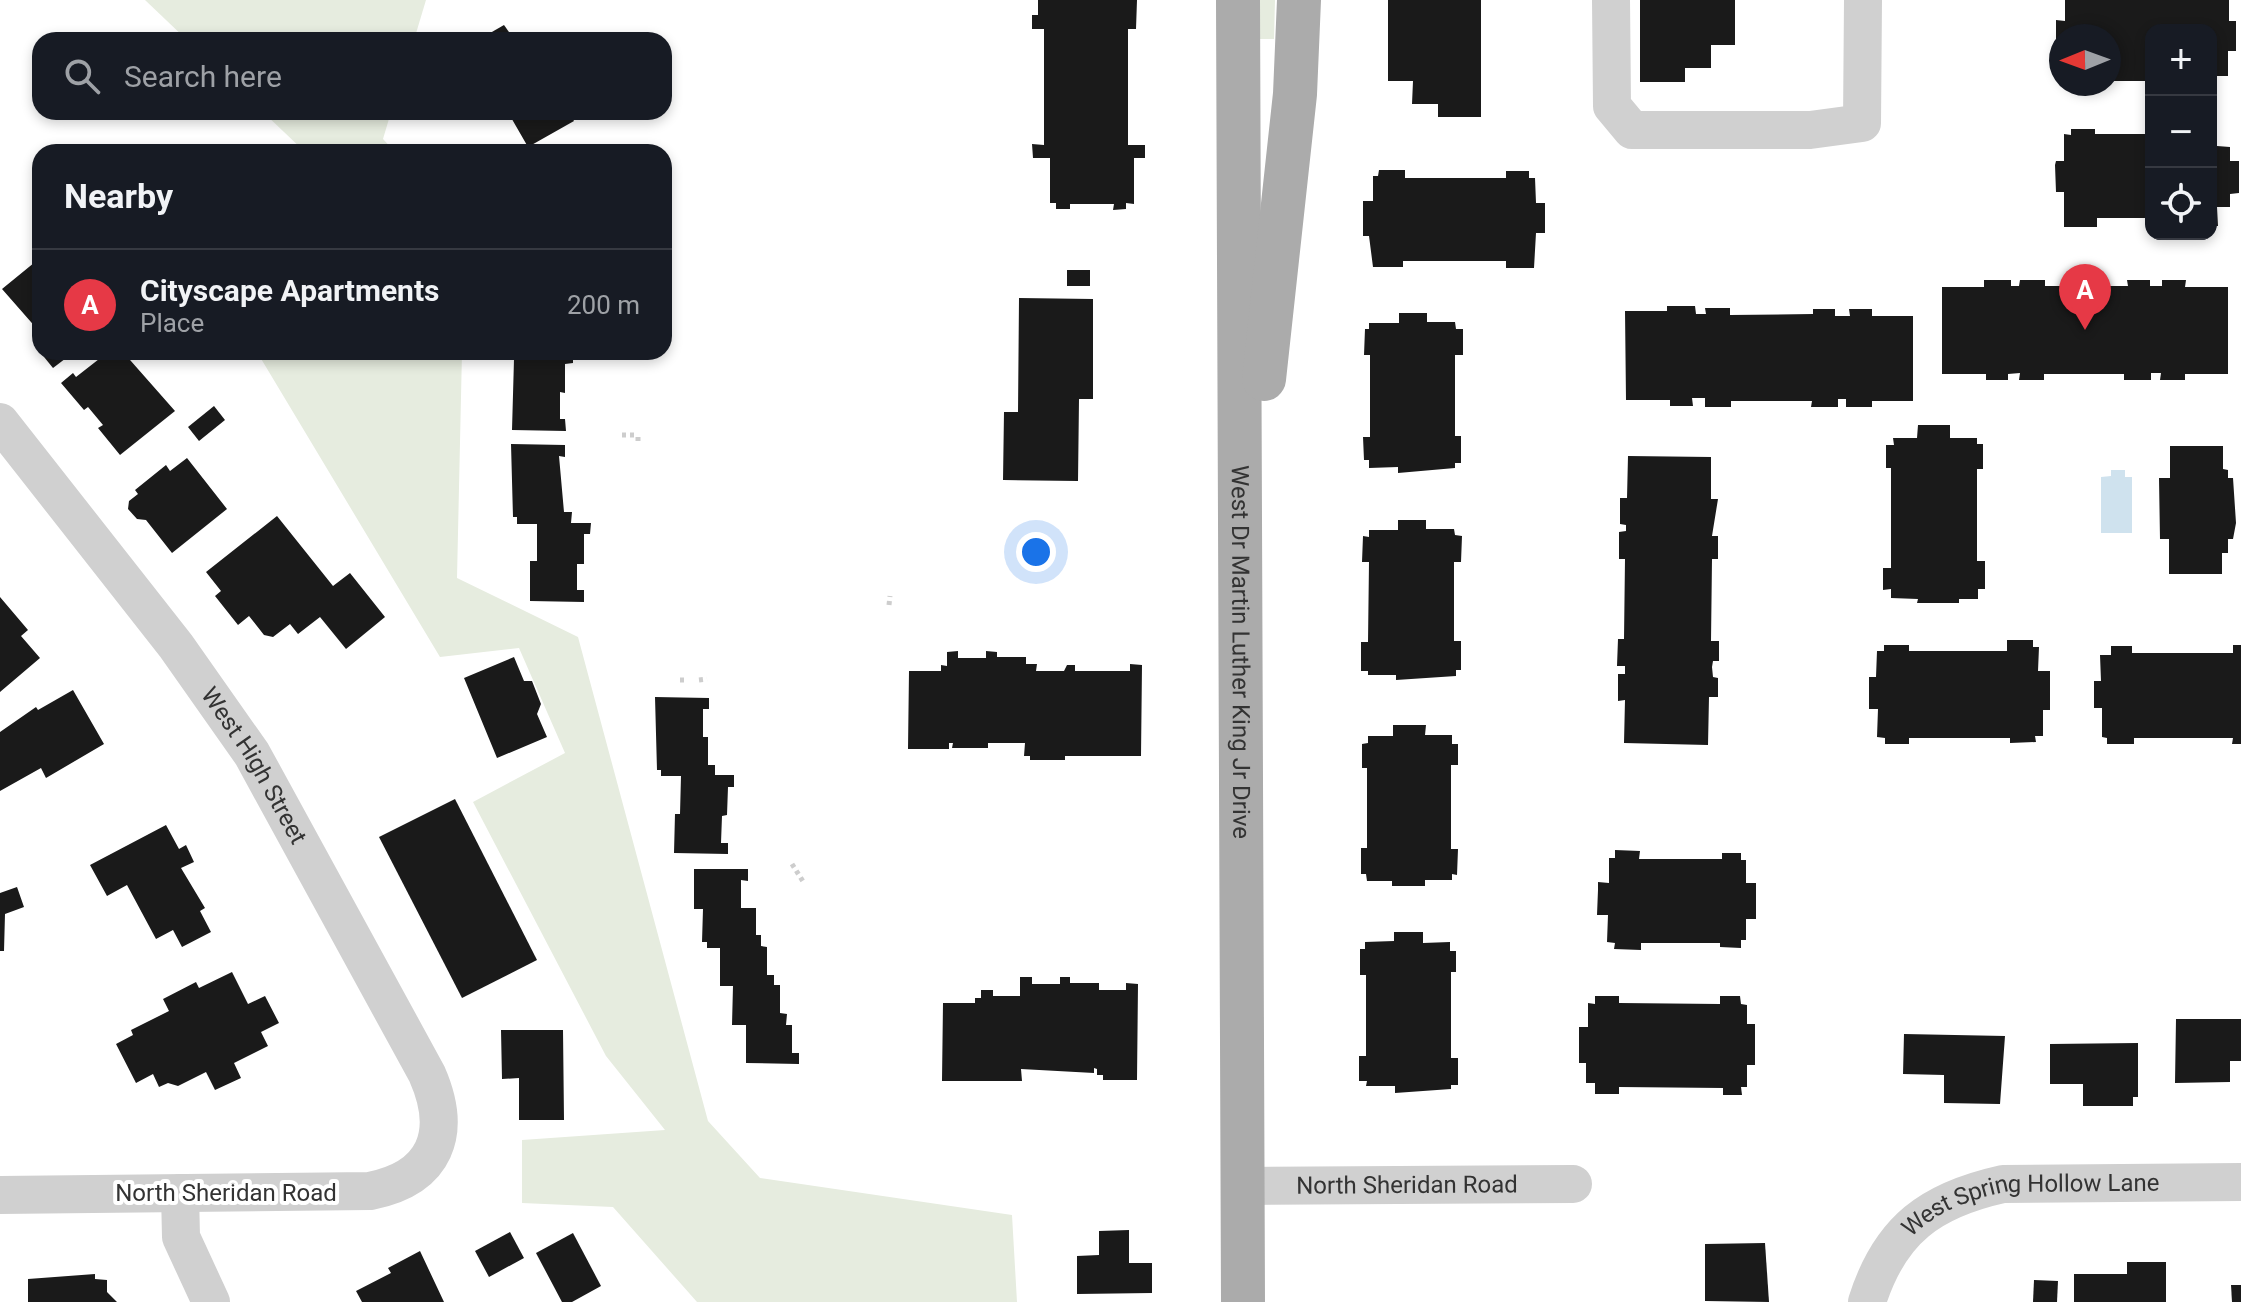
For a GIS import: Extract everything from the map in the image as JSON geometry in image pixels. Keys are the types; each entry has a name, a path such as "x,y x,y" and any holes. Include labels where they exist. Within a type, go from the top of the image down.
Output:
{"main road":[{"name":"West Dr Martin Luther King Jr Drive","path":"1238,0 1243,1302"},
{"path":"1241,544 1263,388 1294,109 1299,0"}],"street":[{"path":"1611,0 1612,106 1632,130 1810,130 1862,123 1863,0"},
{"name":"West High Street","path":"0,422 176,646 274,791 427,1074 439,1113 435,1147"},
{"name":"North Sheridan Road","path":"0,1195 370,1191 390,1187 418,1172 435,1147"},
{"name":"West Spring Hollow Lane","path":"1867,1302 1897,1241 1936,1205 1968,1192 2003,1184 2241,1182"},
{"name":"North Sheridan Road","path":"1243,1186 1573,1184"},
{"path":"180,1193 181,1237 211,1302"}],"path":[{"path":"622,435 636,436 638,445"},
{"path":"889,605 890,596"},
{"path":"699,680 707,679"},
{"path":"680,680 688,680"},
{"path":"792,864 804,883"}],"shaded area":[{"path":"145,0 426,0 416,32 179,32"},
{"path":"1250,0 1275,0 1274,39 1251,39"},
{"path":"271,120 389,120 383,139 388,144 297,144"},
{"path":"262,360 462,360 457,578 578,637 708,1121 760,1178 1012,1215 1017,1302 697,1302 613,1207 522,1203 522,1140 665,1130 606,1056 473,802 565,753 519,648 440,657"}],"water":[{"path":"2111,470 2125,470 2125,477 2132,477 2132,533 2101,533 2101,477 2111,476"}],"building":[{"path":"1038,0 1137,0 1136,29 1128,29 1128,145 1145,145 1145,158 1134,158 1134,204 1126,203 1126,209 1113,210 1114,204 1070,204 1070,209 1056,209 1056,203 1050,203 1050,158 1033,158 1032,144 1044,145 1044,29 1032,29 1032,15 1038,15"},
{"path":"1388,0 1481,0 1481,117 1438,117 1438,104 1412,104 1413,81 1388,81"},
{"path":"1640,0 1735,0 1735,45 1711,45 1711,68 1685,68 1685,82 1640,82"},
{"path":"2065,0 2229,0 2229,21 2236,21 2236,51 2228,51 2228,76 2217,76 2217,24 2145,24 2145,81 2121,81 2121,24 2056,24 2056,20 2065,21"},
{"path":"504,25 509,32 492,32"},
{"path":"512,120 574,121 533,144 526,144"},
{"path":"2071,129 2095,129 2095,134 2145,134 2145,218 2097,218 2097,227 2064,227 2064,192 2056,192 2055,165 2056,161 2064,161 2064,134 2071,135"},
{"path":"2217,146 2230,147 2230,161 2239,161 2239,193 2230,194 2230,207 2217,207"},
{"path":"1379,170 1405,170 1405,178 1506,178 1506,171 1529,171 1529,178 1535,178 1536,203 1545,203 1545,233 1536,233 1534,268 1506,268 1506,261 1403,261 1403,267 1373,267 1369,236 1363,236 1363,201 1373,201 1373,176 1378,176"},
{"path":"32,265 32,323 2,289"},
{"path":"1067,270 1090,270 1090,286 1067,286"},
{"path":"1984,280 2011,280 2011,286 2019,286 2020,280 2045,280 2045,286 2128,286 2127,280 2150,280 2150,286 2162,286 2162,280 2186,280 2185,287 2228,287 2228,374 2185,374 2185,380 2160,380 2161,373 2151,373 2151,380 2124,380 2124,374 2044,374 2044,380 2019,380 2020,373 2008,374 2008,380 1986,380 1986,374 1942,374 1942,287 1984,287"},
{"path":"1019,298 1093,299 1093,399 1079,399 1078,481 1003,480 1004,412 1018,412"},
{"path":"1667,306 1695,306 1696,314 1706,314 1705,308 1730,308 1730,315 1813,314 1813,309 1835,309 1835,316 1850,316 1849,309 1872,309 1872,316 1913,316 1913,401 1872,401 1872,407 1846,407 1846,399 1838,399 1838,407 1811,407 1812,401 1731,401 1731,407 1705,407 1705,398 1692,398 1693,406 1670,406 1670,400 1626,400 1625,311 1667,311"},
{"path":"1399,313 1427,313 1427,322 1455,322 1456,329 1463,329 1463,355 1455,355 1455,436 1461,436 1461,463 1455,463 1455,468 1398,473 1398,467 1369,468 1369,460 1364,460 1363,437 1370,437 1370,355 1364,355 1365,329 1369,329 1369,323 1399,323"},
{"path":"46,360 64,360 53,368"},
{"path":"98,360 130,360 175,411 120,455 98,428 103,425 88,407 84,410 61,383 73,373 76,377"},
{"path":"514,360 573,360 573,363 565,364 565,393 560,392 560,419 565,419 566,431 512,430"},
{"path":"214,406 225,420 199,441 188,427"},
{"path":"1918,425 1950,425 1950,438 1977,438 1977,444 1983,444 1983,469 1977,469 1977,561 1985,561 1985,589 1978,589 1978,599 1959,599 1959,603 1917,603 1918,599 1891,598 1891,589 1883,590 1883,568 1891,568 1891,468 1886,468 1886,445 1894,445 1893,438 1917,438"},
{"path":"511,444 565,445 565,457 559,456 564,512 572,512 571,523 591,523 590,534 584,534 584,564 577,564 577,590 584,590 584,602 530,601 530,561 537,561 537,524 517,524 517,517 513,517"},
{"path":"2170,446 2223,446 2223,469 2228,470 2228,478 2233,478 2236,523 2233,539 2228,539 2228,553 2222,553 2222,574 2169,574 2169,539 2160,539 2159,478 2170,478"},
{"path":"1628,456 1711,457 1711,499 1718,499 1712,536 1718,536 1718,559 1712,559 1711,641 1719,641 1719,661 1713,661 1712,667 1713,677 1718,678 1718,697 1709,697 1708,745 1624,743 1625,700 1618,701 1618,674 1625,674 1625,666 1617,666 1618,639 1624,639 1625,559 1619,559 1619,532 1626,531 1626,525 1620,524 1620,498 1627,498"},
{"path":"187,458 227,509 172,553 146,520 137,519 128,509 129,501 138,494 135,490 166,465 170,471"},
{"path":"277,516 333,586 350,573 385,617 346,649 320,617 298,634 290,624 273,637 264,635 249,616 238,625 215,596 221,591 206,572"},
{"path":"1398,520 1426,520 1426,529 1454,529 1455,535 1462,536 1461,562 1454,562 1454,641 1461,641 1461,670 1456,670 1456,676 1396,680 1396,675 1368,675 1368,671 1361,671 1361,642 1368,642 1369,562 1362,562 1363,536 1369,537 1369,530 1398,530"},
{"path":"0,597 28,630 21,636 40,658 0,692"},
{"path":"2007,640 2033,640 2033,647 2039,647 2038,671 2050,671 2050,710 2043,710 2043,736 2035,736 2036,742 2010,743 2010,738 1909,738 1909,744 1885,744 1885,738 1877,737 1878,709 1869,709 1869,677 1876,677 1877,651 1884,651 1884,645 1909,645 1909,651 2007,651"},
{"path":"2233,645 2241,645 2241,744 2232,744 2233,738 2134,738 2134,744 2107,744 2107,738 2102,737 2102,708 2094,708 2094,681 2101,681 2100,655 2111,655 2111,646 2132,646 2132,653 2233,653"},
{"path":"958,651 958,658 986,658 986,651 997,652 997,657 1026,657 1026,664 1037,664 1036,671 1064,671 1067,665 1075,665 1075,671 1130,671 1130,664 1142,665 1141,756 1065,756 1065,760 1030,760 1030,756 1024,756 1025,743 988,743 988,748 952,748 953,743 949,743 949,749 908,749 909,671 941,671 941,665 947,666 947,652"},
{"path":"514,657 524,681 532,681 541,704 537,714 547,737 497,758 464,678"},
{"path":"73,690 104,744 46,778 41,768 0,791 0,732 36,707 38,710"},
{"path":"655,697 709,698 709,709 703,709 703,737 708,737 708,765 715,765 715,775 734,775 734,787 728,787 727,815 722,816 721,843 728,843 728,854 674,853 675,814 680,814 681,776 661,776 661,770 657,770"},
{"path":"1393,725 1426,725 1425,735 1452,735 1452,744 1458,744 1458,765 1451,765 1451,849 1458,849 1457,875 1452,874 1452,880 1425,880 1425,886 1392,886 1392,881 1367,881 1366,874 1361,874 1361,848 1367,848 1367,768 1362,768 1362,744 1368,743 1368,736 1393,736"},
{"path":"455,799 537,960 462,998 379,837"},
{"path":"166,825 179,849 186,845 194,862 181,868 205,908 200,911 211,932 182,947 173,930 156,939 127,885 107,896 90,865"},
{"path":"1615,850 1640,851 1639,859 1722,859 1722,853 1741,853 1741,860 1746,860 1746,883 1756,883 1756,919 1746,919 1746,940 1741,940 1741,948 1720,947 1720,943 1641,943 1641,950 1614,949 1615,943 1607,942 1608,915 1597,915 1598,882 1609,883 1609,858 1615,858"},
{"path":"694,869 748,869 748,881 741,880 741,908 756,908 756,935 761,935 761,946 767,947 767,975 774,975 774,985 780,985 780,1013 787,1014 786,1025 792,1025 792,1053 799,1053 799,1064 746,1063 746,1025 732,1025 733,986 720,986 720,948 707,948 707,942 702,942 703,909 694,909"},
{"path":"17,887 24,907 5,914 4,951 0,951 0,893"},
{"path":"1394,932 1423,932 1423,943 1450,942 1450,951 1456,951 1456,972 1451,972 1451,1058 1458,1058 1458,1085 1451,1085 1451,1089 1395,1093 1395,1086 1366,1086 1367,1081 1359,1081 1359,1056 1366,1056 1366,975 1360,975 1360,949 1365,949 1365,942 1394,941"},
{"path":"232,972 248,1004 265,996 279,1023 261,1032 268,1046 234,1063 241,1078 215,1090 206,1072 178,1086 168,1083 159,1087 153,1074 136,1083 116,1044 133,1035 131,1030 169,1011 163,999 196,982 199,988"},
{"path":"1020,977 1032,977 1032,984 1060,984 1060,977 1070,977 1070,983 1099,983 1099,990 1126,990 1126,983 1138,984 1137,1080 1103,1080 1103,1075 1097,1075 1094,1068 1094,1073 1021,1069 1022,1081 942,1081 943,1003 975,1003 975,998 981,998 981,990 993,990 993,996 1020,996"},
{"path":"1595,996 1619,996 1619,1003 1720,1004 1720,996 1740,996 1741,1004 1747,1005 1747,1024 1755,1024 1755,1065 1747,1065 1747,1087 1741,1087 1742,1095 1723,1095 1723,1088 1619,1087 1619,1094 1595,1094 1595,1083 1586,1083 1586,1063 1579,1063 1579,1027 1588,1027 1588,1003 1595,1004"},
{"path":"2176,1019 2241,1019 2241,1061 2230,1061 2230,1082 2175,1083"},
{"path":"501,1030 563,1030 564,1120 519,1120 519,1078 502,1079"},
{"path":"1904,1034 2005,1036 2000,1104 1944,1103 1944,1075 1903,1074"},
{"path":"2138,1043 2138,1097 2133,1097 2133,1106 2083,1106 2083,1084 2050,1084 2050,1044"},
{"path":"1129,1230 1129,1263 1152,1263 1152,1293 1077,1294 1077,1256 1099,1255 1099,1231"},
{"path":"510,1232 524,1258 489,1277 475,1251"},
{"path":"573,1233 601,1286 572,1302 562,1302 536,1253"},
{"path":"1765,1243 1769,1302 1705,1301 1705,1244"},
{"path":"420,1251 444,1302 362,1302 356,1291 391,1273 388,1268"},
{"path":"2127,1262 2166,1262 2166,1302 2074,1302 2074,1274 2127,1274"},
{"path":"95,1274 95,1279 107,1280 107,1292 117,1302 28,1302 28,1279"},
{"path":"2034,1280 2058,1281 2057,1302 2033,1302"},
{"path":"2231,1285 2241,1285 2241,1302 2232,1302"}],"place":[{"name":"Cityscape Apartments","path":"2085,330"}]}
